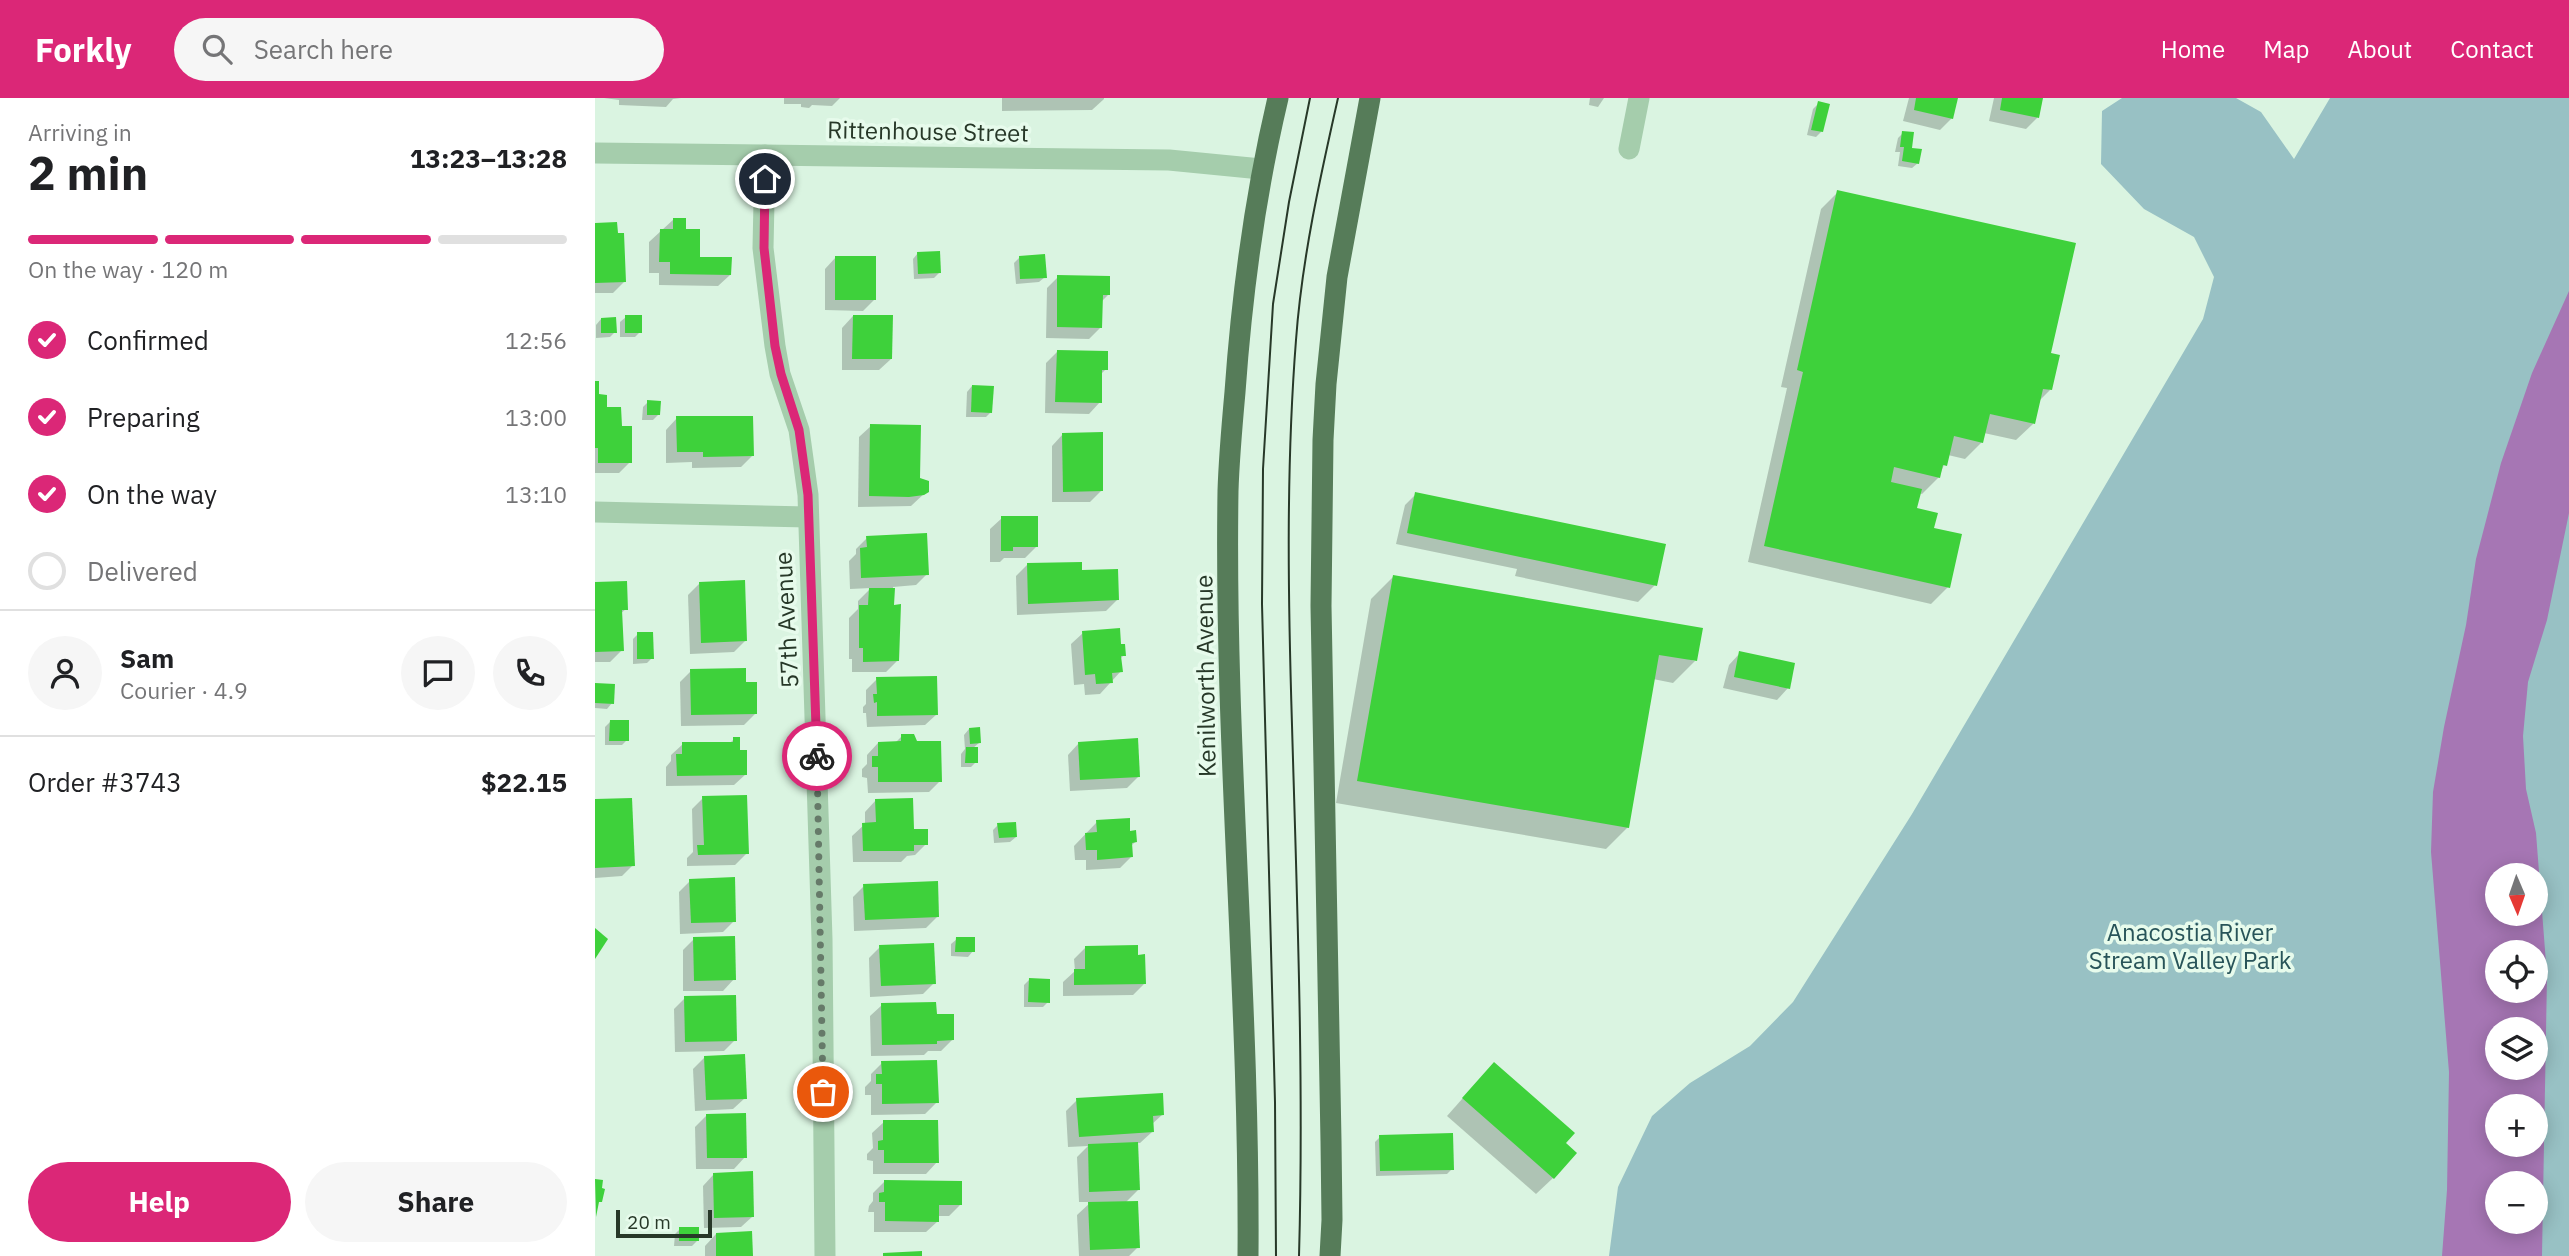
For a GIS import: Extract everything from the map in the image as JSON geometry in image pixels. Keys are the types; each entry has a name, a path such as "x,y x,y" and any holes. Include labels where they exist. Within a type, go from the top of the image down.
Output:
{"main road":[{"name":"Kenilworth Avenue","path":"1248,1256 1247,1088 1230,679 1228,489 1242,304 1261,169 1278,98"},
{"path":"1330,1256 1331,1141 1321,606 1325,384 1337,277 1370,98"}],"street":[{"path":"1629,149 1639,98"},
{"name":"Rittenhouse Street","path":"595,153 1169,159 1261,169"},
{"name":"57th Avenue","path":"765,155 764,248 775,346 799,430 808,495 817,733 825,1256"},
{"path":"595,512 808,517"}],"green space":[{"name":"Anacostia River Stream Valley Park","path":"2122,98 2236,98 2261,112 2294,159 2330,98 2569,98 2569,1256 1609,1256 1618,1187 1652,1116 1690,1083 1750,1046 1793,1002 1912,814 2203,319 2214,277 2194,237 2144,209 2101,164 2102,111"}],"shaded area":[{"path":"2569,291 2569,513 2547,620 2528,682 2523,736 2526,789 2536,833 2538,863 2485,863 2485,926 2543,926 2544,940 2485,940 2485,1003 2547,1003 2546,1017 2485,1017 2485,1080 2545,1080 2545,1094 2485,1094 2485,1157 2544,1157 2544,1171 2485,1171 2485,1234 2542,1234 2542,1256 2442,1256 2447,1190 2449,1072 2431,852 2433,792 2466,625 2476,559 2501,463 2532,373"}],"building":[{"path":"1916,98 1958,98 1953,119 1914,110"},
{"path":"2002,98 2043,98 2039,118 2000,110"},
{"path":"1818,101 1830,104 1823,132 1811,130"},
{"path":"1902,131 1914,132 1912,148 1922,149 1919,164 1902,161"},
{"path":"1837,190 2076,243 2051,353 2060,355 2052,390 2043,389 2035,424 1990,414 1983,443 1954,436 1947,466 1943,465 1940,478 1894,467 1891,482 1922,489 1917,508 1938,513 1934,528 1962,534 1950,588 1764,546 1803,372 1797,370"},
{"path":"673,218 686,218 686,229 700,229 700,257 732,257 731,275 670,274 670,262 659,262 660,229 673,229"},
{"path":"617,222 618,233 624,233 626,282 595,283 595,223"},
{"path":"940,251 941,273 918,274 917,252"},
{"path":"1045,254 1047,278 1020,279 1019,256"},
{"path":"835,256 876,256 876,300 835,300"},
{"path":"1057,275 1110,276 1110,295 1103,295 1102,328 1057,327"},
{"path":"625,315 642,315 642,333 625,333"},
{"path":"853,315 893,315 892,359 852,359"},
{"path":"616,317 617,333 601,333 601,318"},
{"path":"1057,350 1108,351 1108,370 1102,370 1102,403 1055,402"},
{"path":"595,381 599,381 599,394 607,395 607,407 621,407 622,426 632,426 632,463 598,463 598,448 595,448"},
{"path":"972,385 994,386 992,413 971,412"},
{"path":"647,400 661,401 660,415 647,415"},
{"path":"676,416 753,416 754,456 703,457 703,452 677,452"},
{"path":"870,424 921,425 920,478 929,481 929,492 909,497 869,496"},
{"path":"1103,432 1103,491 1063,492 1062,433"},
{"path":"1415,492 1666,544 1657,586 1407,533"},
{"path":"1001,516 1038,516 1038,547 1013,547 1013,551 1001,551"},
{"path":"927,533 929,575 861,578 860,548 867,547 866,536"},
{"path":"1082,562 1082,570 1118,569 1119,600 1028,604 1027,563"},
{"path":"1393,575 1703,628 1697,661 1659,655 1629,828 1357,781"},
{"path":"745,580 747,641 701,643 699,582"},
{"path":"627,581 628,610 622,610 624,651 595,652 595,582"},
{"path":"869,588 895,588 894,605 901,604 899,661 863,662 863,648 859,648 859,605 868,605"},
{"path":"1120,628 1121,644 1125,644 1126,656 1121,656 1123,672 1112,673 1113,683 1096,684 1095,674 1085,675 1082,631"},
{"path":"637,632 653,632 654,659 637,659"},
{"path":"1739,651 1795,663 1790,689 1734,677"},
{"path":"746,668 746,682 757,682 757,714 691,715 690,669"},
{"path":"937,676 938,715 877,716 877,702 874,703 873,694 877,694 876,677"},
{"path":"595,683 615,684 614,704 595,703"},
{"path":"610,720 629,720 629,741 609,741"},
{"path":"980,727 981,743 970,744 969,728"},
{"path":"901,734 914,734 917,741 941,741 942,782 878,782 878,767 872,767 872,756 878,756 878,742 901,741"},
{"path":"733,737 740,737 740,750 747,750 747,775 677,776 676,754 682,754 682,742 733,742"},
{"path":"1138,738 1140,777 1080,780 1078,742"},
{"path":"966,747 978,747 978,763 965,763"},
{"path":"747,795 749,854 698,855 697,845 704,845 702,796"},
{"path":"632,798 635,866 595,868 595,799"},
{"path":"913,798 914,829 928,829 928,845 914,845 914,851 863,851 862,823 876,822 875,799"},
{"path":"1130,818 1130,831 1136,830 1137,842 1132,843 1133,857 1097,860 1097,850 1086,850 1085,833 1097,832 1096,820"},
{"path":"1016,822 1017,837 999,838 997,823"},
{"path":"735,877 736,922 691,923 689,879"},
{"path":"938,881 939,917 865,920 863,884"},
{"path":"595,928 608,939 595,959"},
{"path":"735,936 736,980 694,981 693,937"},
{"path":"956,937 975,937 975,952 955,952"},
{"path":"934,943 936,984 881,986 879,945"},
{"path":"1138,945 1138,955 1145,954 1146,984 1074,985 1074,969 1085,969 1085,946"},
{"path":"1029,978 1050,979 1050,1003 1028,1002"},
{"path":"736,995 737,1041 685,1042 684,996"},
{"path":"936,1002 937,1014 954,1014 954,1040 937,1041 937,1044 882,1045 881,1003"},
{"path":"745,1054 747,1099 706,1100 704,1056"},
{"path":"937,1060 939,1103 882,1104 882,1084 876,1084 876,1074 882,1074 881,1061"},
{"path":"1494,1062 1575,1133 1566,1143 1577,1153 1554,1179 1462,1098"},
{"path":"1163,1093 1164,1115 1153,1116 1154,1132 1079,1137 1076,1098"},
{"path":"746,1113 747,1158 707,1158 706,1114"},
{"path":"883,1120 938,1120 939,1163 884,1163 884,1150 878,1150 878,1141 883,1140"},
{"path":"1453,1133 1454,1170 1380,1171 1379,1135"},
{"path":"1138,1142 1140,1190 1089,1192 1088,1144"},
{"path":"753,1171 754,1217 714,1218 713,1173"},
{"path":"595,1179 603,1180 602,1188 605,1189 596,1217"},
{"path":"884,1180 962,1181 962,1205 939,1205 939,1222 885,1221 885,1202 879,1202 879,1193 884,1192"},
{"path":"1138,1201 1140,1248 1090,1250 1088,1202"},
{"path":"679,1227 699,1227 699,1241 679,1241"},
{"path":"752,1231 753,1256 716,1256 716,1233"},
{"path":"922,1251 922,1256 883,1256 883,1253"}],"tram line":[{"path":"1276,1256 1275,1102 1262,604 1263,469 1273,304 1289,202 1310,98"},
{"path":"1299,1256 1300,1057 1290,628 1291,436 1296,340 1307,248 1338,98"}],"way so far":[{"path":"817,756 823,1092"}],"route":[{"path":"765,179 764,248 775,346 799,430 808,495 817,756"}]}
